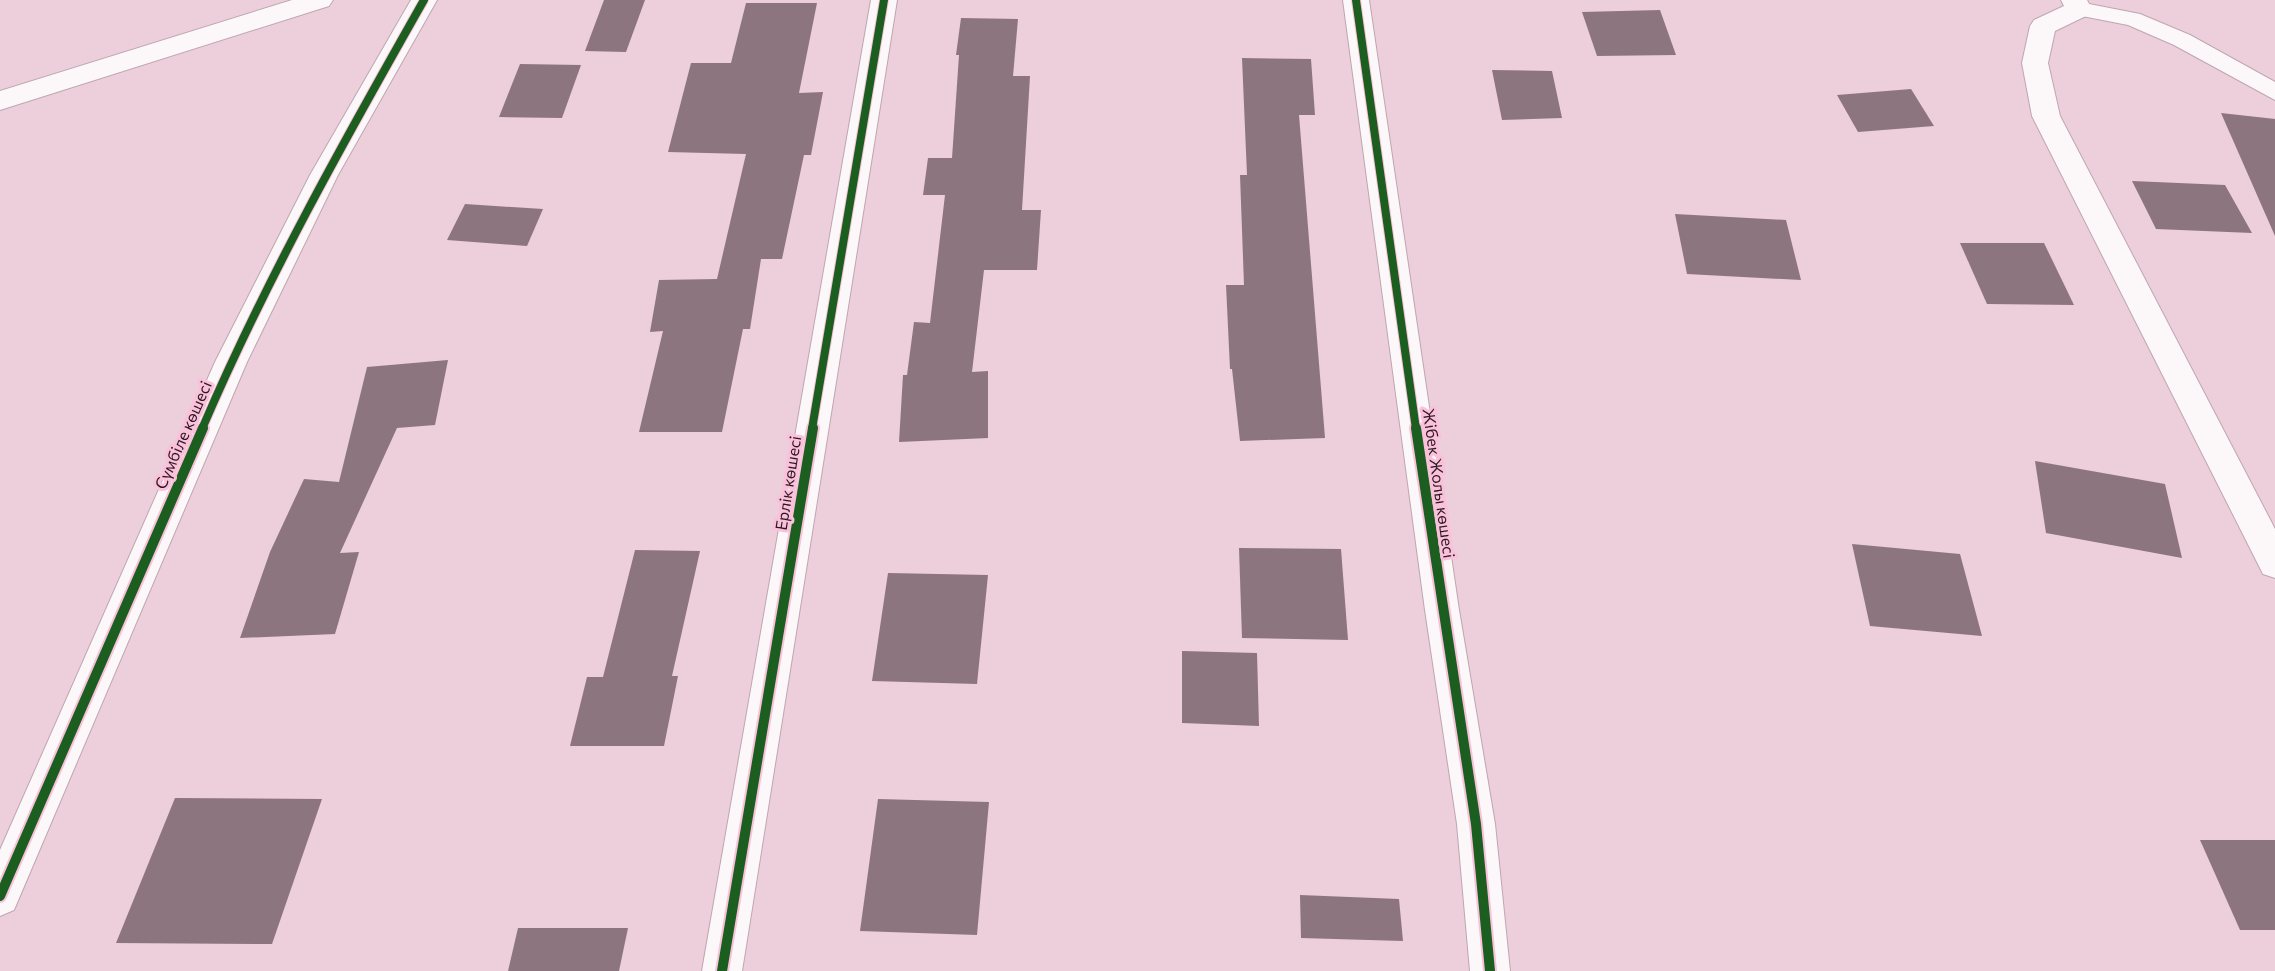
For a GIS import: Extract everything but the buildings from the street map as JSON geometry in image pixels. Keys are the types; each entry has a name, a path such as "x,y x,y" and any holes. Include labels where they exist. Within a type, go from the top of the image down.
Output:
{"street":[{"path":"0,101 320,0"},
{"name":"Сүмбіле көшесі","path":"0,896 231,362 324,175 424,0"},
{"name":"Ерлік көшесі","path":"722,971 884,0"},
{"name":"Жібек Жолы көшесі","path":"1356,0 1442,610 1476,824 1490,971"},
{"path":"2077,5 2043,26 2035,63 2046,116 2275,563"}],"lane":[{"path":"2077,5 2133,19 2182,40 2275,93"}],"cycle path":[{"path":"0,896 231,362 324,175 424,0"},
{"path":"722,971 884,0"},
{"path":"1356,0 1442,610 1476,824 1490,971"}]}
